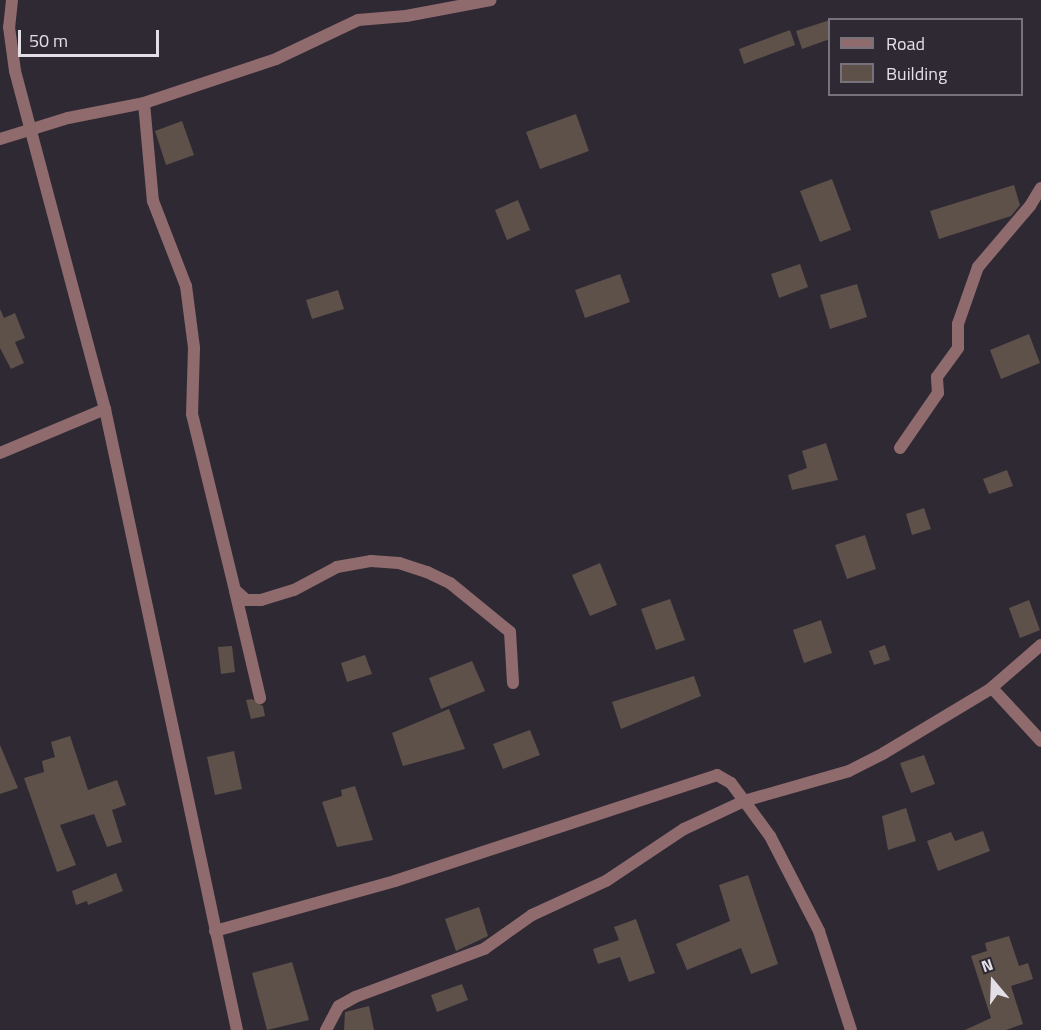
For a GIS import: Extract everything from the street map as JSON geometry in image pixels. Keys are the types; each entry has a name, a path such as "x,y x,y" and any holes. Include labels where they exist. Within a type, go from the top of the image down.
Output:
{"street":[{"path":"12,0 9,27 15,71 105,409 214,931 237,1030"},
{"path":"0,139 144,103 276,59 358,20 406,16 491,0"},
{"path":"144,103 153,201 186,286 194,348 192,414 260,698"},
{"path":"900,448 938,393 937,376 958,348 958,324 978,267 1030,206 1041,188"},
{"path":"0,453 105,409"},
{"path":"235,590 246,600 261,600 294,590 337,567 371,561 399,563 427,572 450,583 510,632 513,682"},
{"path":"326,1030 339,1006 355,997 484,949 532,915 606,881 684,829 744,801 849,771 992,688 1041,645"},
{"path":"992,688 1041,741"},
{"path":"214,931 395,881 704,776 717,775 731,783 770,836 819,931 851,1030"}],"building":[{"path":"828,21 828,40 802,49 796,31"},
{"path":"790,30 795,45 744,64 739,49"},
{"path":"576,114 589,151 540,169 526,132"},
{"path":"182,121 194,155 166,165 155,131"},
{"path":"832,179 851,230 820,242 800,191"},
{"path":"1014,185 1020,205 1011,216 939,239 930,211"},
{"path":"518,200 530,230 507,240 495,210"},
{"path":"800,264 808,287 779,298 771,274"},
{"path":"620,274 630,302 585,318 575,290"},
{"path":"857,284 867,317 830,329 820,295"},
{"path":"338,290 344,309 312,319 306,300"},
{"path":"0,309 4,318 15,313 25,338 15,342 24,363 11,369 0,348"},
{"path":"1029,334 1040,363 1001,379 990,350"},
{"path":"826,443 838,480 792,490 788,475 807,468 802,451"},
{"path":"1007,470 1013,486 989,494 983,479"},
{"path":"924,508 931,529 912,535 906,514"},
{"path":"865,535 876,569 847,579 835,545"},
{"path":"600,563 617,605 590,616 572,575"},
{"path":"670,599 685,640 656,650 641,609"},
{"path":"1029,600 1040,630 1020,638 1009,608"},
{"path":"821,620 832,653 804,663 793,630"},
{"path":"885,645 890,660 874,665 869,651"},
{"path":"232,646 235,672 221,674 218,647"},
{"path":"365,655 372,674 347,682 341,663"},
{"path":"472,661 485,691 441,709 429,678"},
{"path":"694,676 701,696 621,729 612,702"},
{"path":"252,699 263,706 265,716 251,719 246,700"},
{"path":"449,709 465,749 403,766 392,733"},
{"path":"530,730 540,755 503,769 493,744"},
{"path":"70,736 88,790 117,780 126,805 112,810 122,842 107,847 94,814 60,825 76,865 57,872 24,778 44,772 42,761 55,757 51,742"},
{"path":"0,745 18,788 0,794"},
{"path":"234,751 242,789 215,795 207,757"},
{"path":"924,755 935,784 911,793 900,763"},
{"path":"355,786 373,840 337,847 322,802 342,796 341,790"},
{"path":"906,808 916,841 888,850 882,816"},
{"path":"983,831 990,851 938,871 927,841 951,832 955,841"},
{"path":"116,873 123,891 88,905 87,901 76,905 72,891"},
{"path":"748,875 778,964 751,974 741,948 687,970 676,944 730,921 719,885"},
{"path":"479,907 488,936 456,951 445,919"},
{"path":"636,919 655,973 629,982 620,957 598,964 593,949 619,940 614,927"},
{"path":"1009,936 1019,966 1028,963 1033,979 1011,986 1023,1024 1006,1030 965,1030 991,1018 971,956 987,951 985,943"},
{"path":"292,962 309,1020 267,1030 252,973"},
{"path":"462,984 468,1000 437,1012 431,995"},
{"path":"369,1006 374,1030 344,1030 345,1012"}]}
